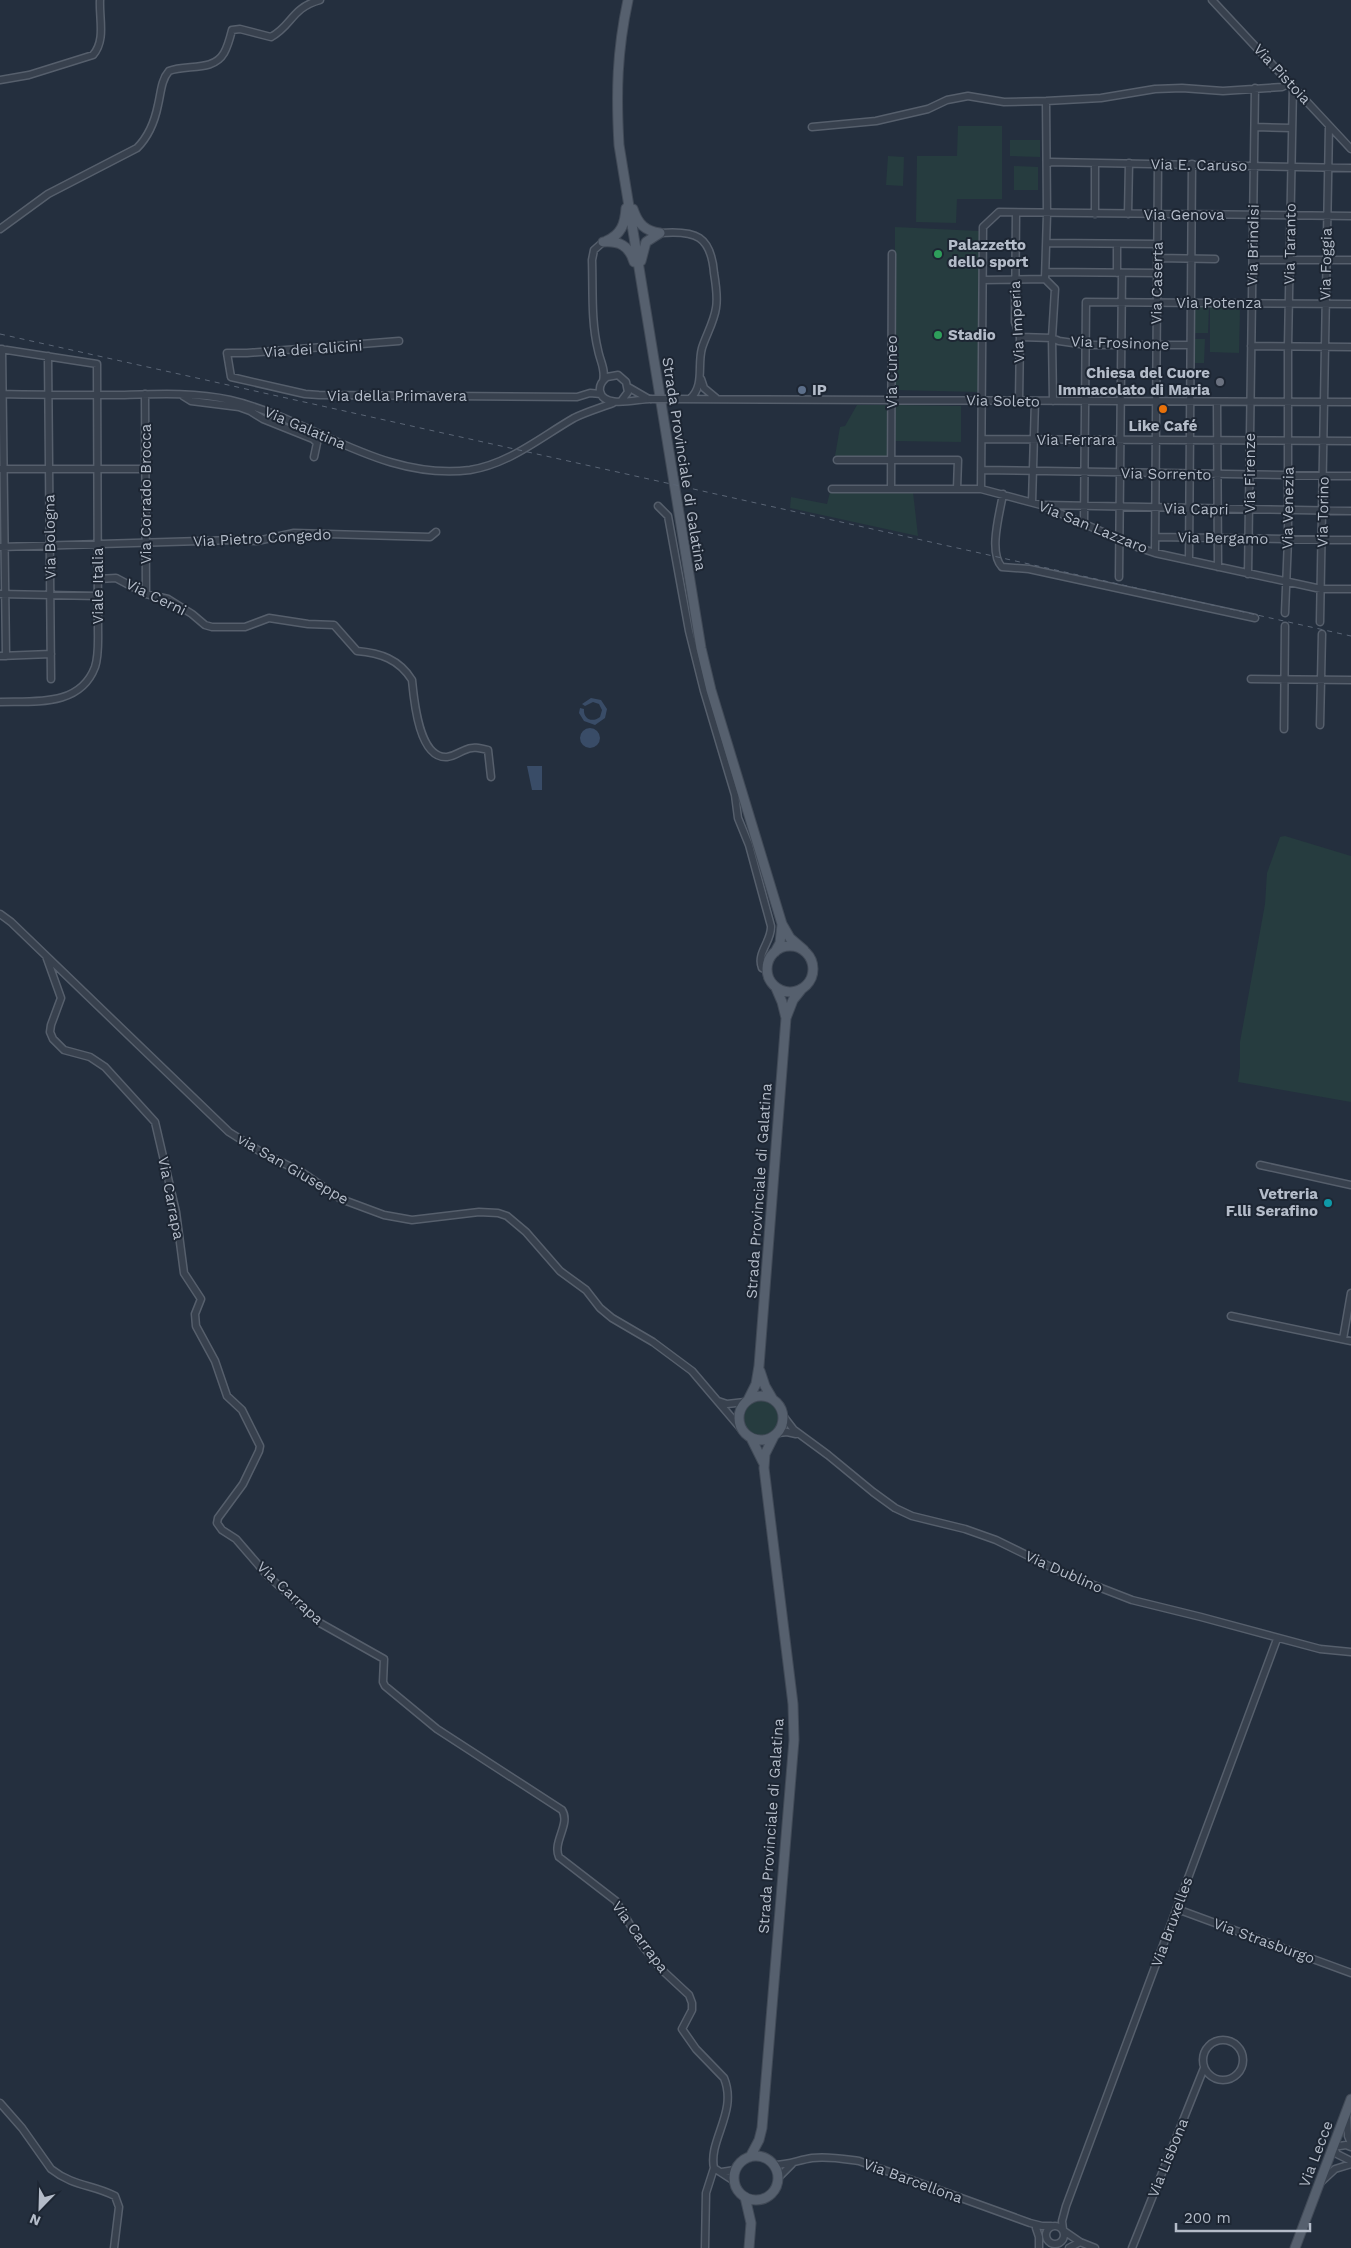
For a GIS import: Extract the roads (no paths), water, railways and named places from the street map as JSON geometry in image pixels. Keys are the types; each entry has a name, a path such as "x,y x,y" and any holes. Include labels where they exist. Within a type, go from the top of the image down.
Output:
{"main road":[{"name":"Strada Provinciale di Galatina","path":"628,0 619,49 616,92 619,145 684,554 708,690 782,924 790,938 804,950 813,963 814,971 812,978 794,1000 786,1018"},
{"path":"627,195 637,220 642,226 650,232 660,233"},
{"path":"603,242 619,232 624,224 627,195"},
{"path":"640,280 643,248 651,238 660,233"},
{"path":"603,242 614,241 625,245 632,254 640,280"},
{"name":"Strada Provinciale di Galatina","path":"735,2170 744,2160 750,2157 759,2140 762,2128 794,1740 793,1704 764,1468 760,1452 740,1425 739,1413 756,1384 759,1366 786,1018 782,1002 770,981 767,970 770,958 780,943 782,924"},
{"path":"775,952 789,946 804,950"},
{"path":"775,987 785,992 801,990"},
{"name":"Strada Provinciale di Galatina","path":"759,1366 765,1386 772,1398 782,1409 784,1417 783,1423 765,1454 764,1468"},
{"path":"746,1400 760,1395 772,1398"},
{"path":"751,1438 763,1440 776,1435"},
{"name":"Via Lecce","path":"1295,2248 1351,2099"},
{"name":"Strada Provinciale di Galatina","path":"762,2128 764,2149 778,2178"},
{"path":"750,2157 756,2156 771,2162"},
{"path":"735,2170 734,2181 745,2198 751,2222 749,2248"},
{"path":"751,2222 762,2200 776,2189 778,2178"},
{"path":"745,2198 762,2200"}],"street":[{"path":"0,80 29,75 92,56 97,50 100,39 100,0"},
{"path":"0,229 48,194 137,148 146,137 153,121 163,82 169,71 203,67 216,61 226,51 232,30 240,29 271,37 279,33 294,14 308,3 320,0"},
{"name":"Via Pistoia","path":"1212,0 1329,126 1348,140 1351,149"},
{"path":"812,127 882,119 928,109 958,97 968,96 1004,102 1046,101 1101,98 1182,88 1223,91 1291,85"},
{"name":"Via Taranto","path":"1288,402 1291,85"},
{"name":"Via Brindisi","path":"1251,402 1255,88"},
{"path":"1046,101 1046,276 1056,289 1052,338 1053,401"},
{"name":"Via Foggia","path":"1324,402 1329,126"},
{"path":"1255,127 1291,128"},
{"name":"Via E. Caruso","path":"1047,164 1051,162 1129,163 1351,168"},
{"path":"1095,163 1095,214"},
{"path":"1128,214 1129,163"},
{"name":"Via Caserta","path":"1155,553 1158,164"},
{"path":"1189,560 1192,164"},
{"name":"Via Genova","path":"983,280 983,227 999,212 1351,216"},
{"name":"Via Imperia","path":"1016,213 1015,322 1020,337 1019,401"},
{"path":"660,233 677,232 697,236 710,249 713,260 716,308 702,349 700,378 702,398"},
{"path":"602,396 604,375 595,336 592,260 594,250 603,242"},
{"path":"1047,244 1158,244"},
{"path":"1117,244 1122,302 1119,577"},
{"name":"Via Cuneo","path":"891,489 892,254"},
{"path":"1158,258 1215,259"},
{"path":"1253,260 1351,260"},
{"path":"981,488 983,280 1015,280 1046,276 1119,273 1158,273"},
{"name":"Via Potenza","path":"1087,344 1086,302 1351,304"},
{"name":"Via Frosinone","path":"1020,337 1052,338 1059,341 1087,344 1190,345"},
{"name":"Via dei Glicini","path":"227,353 247,354 399,341"},
{"path":"1084,523 1087,344"},
{"path":"1251,346 1351,347"},
{"path":"48,356 1,349 3,656 51,654"},
{"name":"Via della Primavera","path":"227,353 231,377 305,394 577,397 590,393 602,396 612,402"},
{"name":"Viale Italia","path":"0,702 62,699 74,694 83,687 96,666 98,596 97,364 48,356"},
{"name":"Via Bologna","path":"48,356 51,679"},
{"path":"603,364 624,380 628,387 650,399"},
{"path":"590,393 607,377 615,375"},
{"path":"622,400 627,394 628,387"},
{"path":"701,388 717,398"},
{"path":"690,399 701,388"},
{"name":"Via Galatina","path":"1,394 206,396 253,406 391,464 429,471 472,469 492,464 512,456 575,418 612,402"},
{"name":"Via Corrado Brocca","path":"145,394 146,594"},
{"path":"182,395 191,401 250,410 263,419 313,440 317,443 314,457"},
{"name":"Via Galatina","path":"594,409 602,396"},
{"path":"612,402 622,400 717,398"},
{"name":"Via Soleto","path":"717,398 1351,402"},
{"path":"1032,502 1035,401"},
{"path":"1217,402 1218,567"},
{"name":"Via Firenze","path":"1248,574 1251,402"},
{"name":"Via Venezia","path":"1285,613 1288,539 1288,402"},
{"name":"Via Torino","path":"1320,622 1324,402"},
{"name":"Via Ferrara","path":"982,439 1351,441"},
{"path":"837,460 958,460 958,489"},
{"path":"2,469 146,469"},
{"name":"Via Sorrento","path":"981,470 1351,476"},
{"name":"Via San Lazzaro","path":"832,489 981,488 1041,505 1120,540 1155,553 1321,590 1351,589"},
{"path":"1003,494 996,532 997,557 1002,567 1030,569 1255,618"},
{"name":"Via Capri","path":"1041,505 1351,511"},
{"path":"658,506 668,516 689,631 708,690 735,795 738,818 749,845 771,926 770,938 765,946 760,963 762,968 767,970"},
{"name":"Via Pietro Congedo","path":"3,547 251,541 294,533 430,537 436,532"},
{"name":"Via Bergamo","path":"1155,537 1351,540"},
{"name":"Via Cerni","path":"98,579 116,578 146,594 168,599 192,614 205,625 212,627 245,628 269,618 308,624 334,625 357,651 383,655 403,668 409,675 412,680 422,733 432,753 442,757 458,754 466,749 488,750 491,777"},
{"path":"3,595 98,596"},
{"path":"1284,729 1285,626"},
{"path":"1320,725 1322,634"},
{"path":"1251,678 1351,680"},
{"name":"via San Giuseppe","path":"0,914 229,1132 261,1152 303,1173 341,1199 384,1215 412,1220 480,1212 498,1213 507,1216 526,1232 560,1271 586,1290 600,1308 692,1371 743,1431"},
{"name":"Via Carrapa","path":"46,956 61,998 51,1025 50,1032 53,1039 64,1050 90,1057 105,1068 155,1122 176,1212 184,1273 201,1299 194,1319 196,1326 215,1361 227,1396 242,1410 260,1446 259,1452 243,1484 217,1522 222,1530 236,1539 267,1575 320,1623 381,1656 384,1659 383,1682 385,1686 436,1729 562,1810 565,1814 564,1821 556,1851 559,1857 616,1901 642,1945 660,1969 689,1995 692,2010 682,2030 724,2078 727,2084 727,2115 712,2160 714,2168 706,2193 705,2248"},
{"path":"1260,1165 1351,1185"},
{"path":"1343,1339 1351,1293"},
{"path":"1230,1316 1351,1341"},
{"path":"717,1401 727,1404 746,1400"},
{"name":"Via Dublino","path":"784,1417 794,1430 873,1492 895,1508 912,1516 966,1529 996,1540 1064,1574 1132,1600 1201,1616 1277,1639 1320,1649 1351,1652"},
{"name":"Via Dublino","path":"776,1435 787,1432 802,1436"},
{"name":"Via Bruxelles","path":"1059,2244 1064,2236 1062,2221 1066,2206 1277,1639"},
{"name":"Via Strasburgo","path":"1177,1909 1351,1973"},
{"name":"Via Lisbona","path":"1132,2248 1204,2068 1204,2054 1212,2043 1219,2040 1233,2042 1242,2052 1243,2065 1241,2071 1231,2079 1218,2080 1208,2074 1204,2068"},
{"path":"0,2103 17,2121 51,2169 58,2175 78,2185 115,2196 119,2207 114,2248"},
{"path":"1347,2111 1348,2136 1351,2145 1333,2148 1337,2154 1351,2162"},
{"name":"Via Barcellona","path":"771,2162 793,2163 812,2158 835,2157 860,2161 1030,2223 1052,2226"},
{"path":"1319,2185 1335,2169 1351,2162"},
{"path":"778,2178 793,2163"},
{"path":"714,2168 734,2181"},
{"path":"722,2172 735,2170"},
{"name":"Via Bruxelles","path":"1046,2248 1047,2230 1066,2206"},
{"name":"Via Barcellona","path":"1030,2223 1046,2238"},
{"path":"1052,2226 1063,2230 1080,2242 1096,2248"},
{"path":"1036,2228 1039,2238 1038,2248"},
{"path":"1046,2238 1054,2244 1080,2242"},
{"path":"1069,2248 1080,2242"}],"water":[{"path":"591,698 601,700 607,709 605,718 595,725 584,721 579,713 580,708 584,709 585,715 591,720 600,717 602,710 599,704 593,702 585,706 582,704"},
{"path":"590,728 597,731 600,738 597,745 590,748 583,745 580,738 583,731"},
{"path":"527,766 542,766 542,790 532,790"}],"railway":[{"path":"0,334 1351,636"}],"place":[{"name":"Palazzetto dello sport","path":"938,254"},
{"name":"Stadio","path":"938,335"},
{"name":"Chiesa del Cuore Immacolato di Maria","path":"1220,382"},
{"name":"IP","path":"802,390"},
{"name":"Like Café","path":"1163,409"},
{"name":"Vetreria F.lli Serafino","path":"1328,1203"}]}
